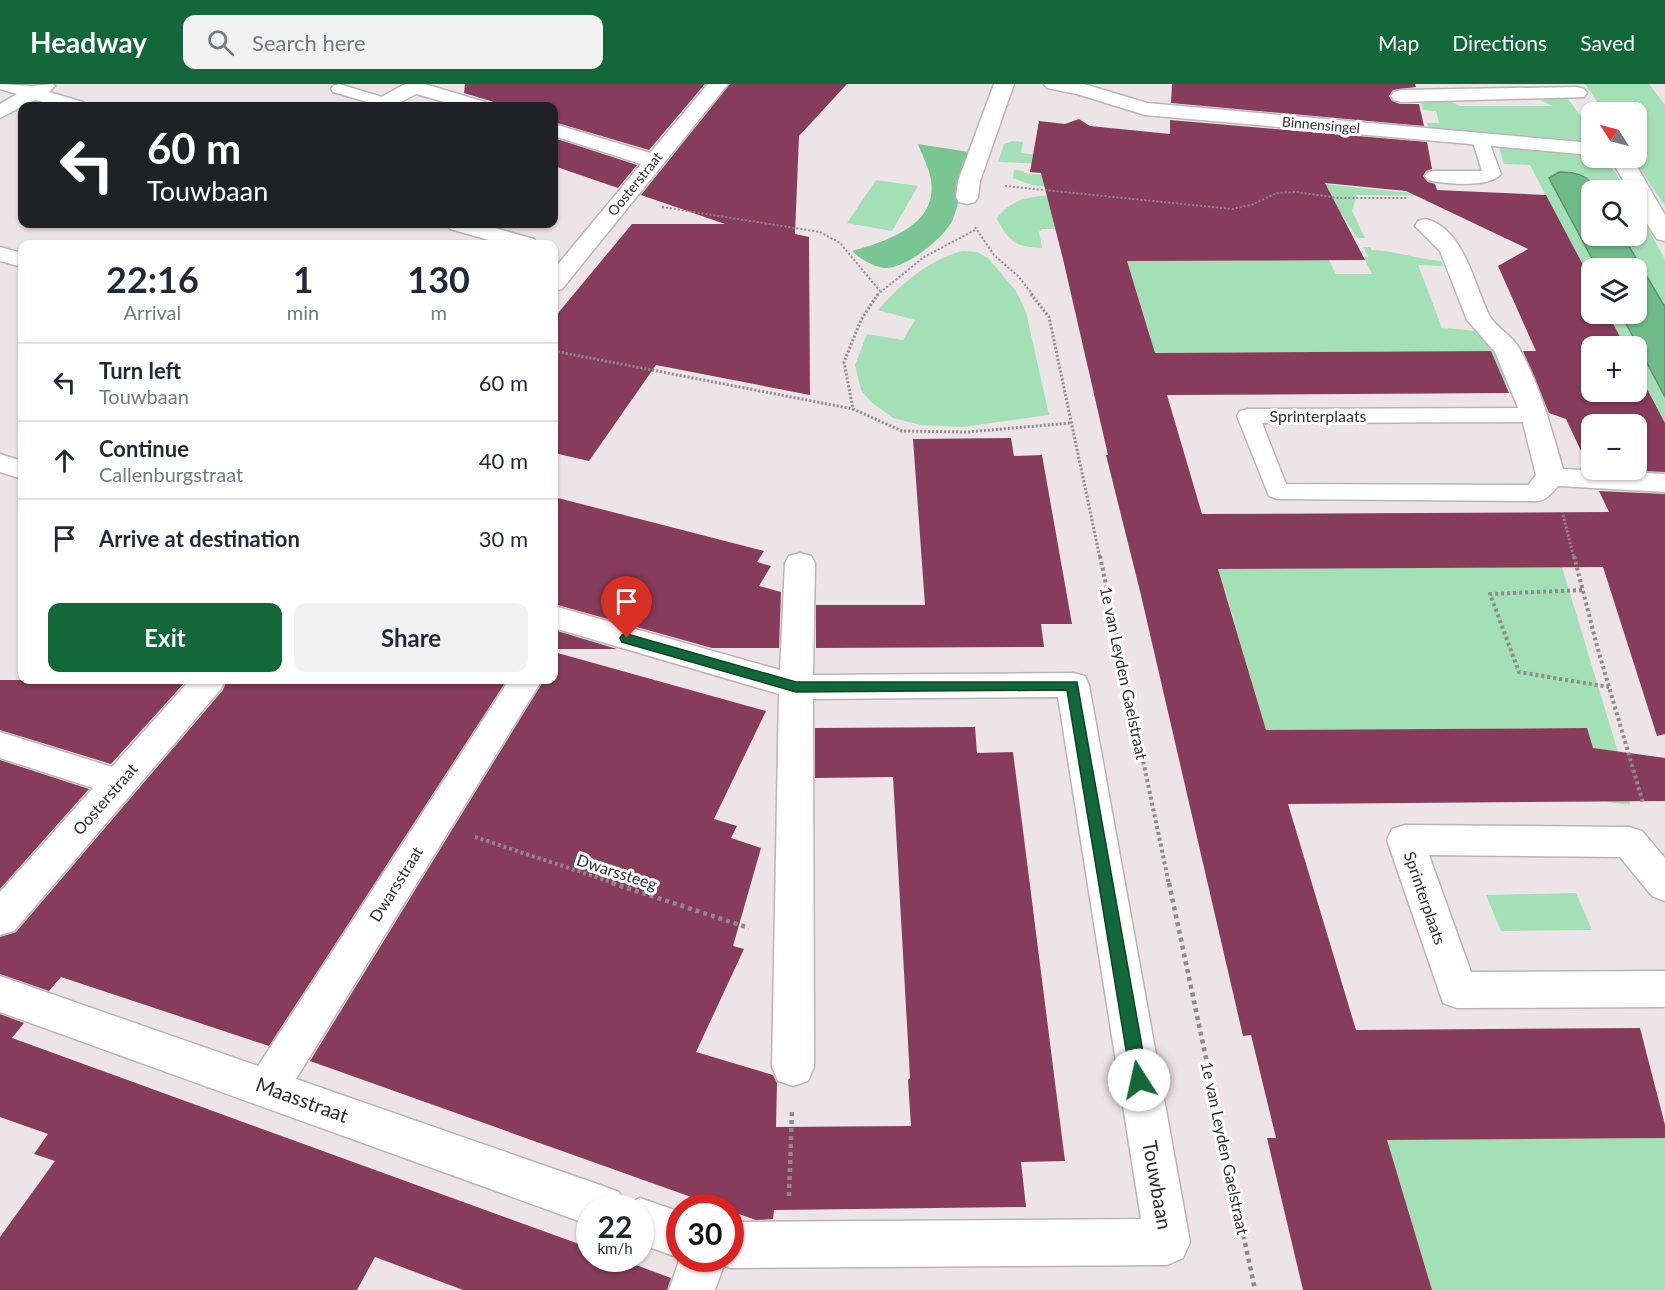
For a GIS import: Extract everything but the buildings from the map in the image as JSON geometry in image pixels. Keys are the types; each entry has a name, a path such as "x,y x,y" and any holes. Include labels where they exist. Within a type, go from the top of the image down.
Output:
{"street":[{"path":"4,84 41,89 68,102"},
{"name":"Oosterstraat","path":"558,273 564,256 621,201 718,84"},
{"path":"968,189 1004,84"},
{"name":"Binnensingel","path":"1054,84 1081,89 1145,109 1581,148"},
{"path":"387,102 414,87 465,102"},
{"path":"0,112 41,89"},
{"path":"1416,133 1397,90 1578,95"},
{"path":"558,131 653,161"},
{"path":"1627,168 1665,234"},
{"path":"1426,226 1450,248 1479,320 1507,349 1534,415 1543,485"},
{"path":"472,228 512,240"},
{"path":"0,254 18,259"},
{"path":"0,463 18,469"},
{"name":"Sprinterplaats","path":"1543,485 1665,483"},
{"path":"793,1067 796,687 800,563"},
{"path":"558,624 796,687"},
{"name":"Oosterstraat","path":"0,919 206,684"},
{"name":"Dwarsstraat","path":"267,1088 523,684"},
{"name":"Touwbaan","path":"744,1245 1167,1242 1072,685 796,687"},
{"path":"0,745 119,783"},
{"name":"Sprinterplaats","path":"1629,842 1405,840 1456,990 1665,989"},
{"path":"1629,842 1665,885"},
{"name":"Maasstraat","path":"0,994 576,1198"},
{"path":"692,1290 698,1272"}],"lane":[{"path":"339,89 374,102"},
{"path":"1441,177 1480,178 1492,174 1480,139"},
{"name":"Sprinterplaats","path":"1534,415 1248,416 1277,492 1543,485"}],"path":[{"path":"968,189 1055,192 1232,209 1251,205 1277,193 1287,192 1338,198 1451,198 1441,177"},
{"name":"1e van Leyden Gaelstraat","path":"968,189 975,230 994,255 1018,276 1049,316 1256,1290"},
{"path":"621,201 820,232 840,243 880,291"},
{"path":"853,410 844,362 861,320 880,291 924,257 975,230"},
{"path":"558,352 853,410 902,431 967,432 1071,423"},
{"path":"1543,485 1561,505 1582,590 1645,810 1629,842"},
{"path":"1582,590 1490,594 1519,672 1609,687"},
{"name":"Dwarssteeg","path":"434,824 793,943"},
{"path":"788,1245 793,1067"}],"shaded area":[{"path":"1585,84 1649,84 1665,105 1665,206 1640,168 1647,168 1647,102 1597,102"},
{"path":"1442,98 1460,106 1552,106 1537,98 1568,99 1581,117 1581,140 1429,128 1427,123 1439,123 1436,111 1423,110 1421,103 1425,100"},
{"path":"1012,141 1023,142 1021,153 1441,196 1357,195 1352,211 1365,238 1357,238 1341,213 1052,214 1055,229 1042,229 1039,232 1042,248 1033,247 1014,242 1005,233 997,219 1008,207 1022,200 1054,195 1055,188 1032,185 1013,178 1014,170 1045,175 1047,164 998,162 1004,144"},
{"path":"918,144 969,152 953,219 942,235 913,258 892,267 875,266 852,251 880,242 907,229 927,209 931,196 931,180"},
{"path":"1499,147 1573,153 1581,155 1581,168 1611,168 1620,180 1589,180 1576,174 1549,178 1581,238 1581,246 1585,246 1592,258 1581,258 1581,263 1530,165 1504,164"},
{"path":"1559,172 1581,175 1588,180 1581,180 1581,238 1549,178"},
{"path":"876,180 918,186 892,231 847,223"},
{"path":"1647,227 1665,259 1665,307 1647,277 1647,258 1636,258 1629,246 1647,246"},
{"path":"1585,246 1629,246 1636,258 1592,258"},
{"path":"1363,247 1441,261 1443,266 1418,265 1442,328 1473,331 1489,338 1499,354 1510,383 1494,383 1486,351 1125,353 1151,338 1131,274 1104,273 1101,261 1329,260 1336,274 1372,274 1364,258 1368,257"},
{"path":"962,251 977,252 988,258 1016,291 1026,312 1049,415 962,427 920,425 893,418 871,402 861,390 855,365 867,334 903,340 915,320 878,310 916,274 949,255"},
{"path":"1647,277 1665,307 1665,397 1647,363 1647,336 1633,336 1626,324 1647,324"},
{"path":"1613,324 1626,324 1633,336 1620,336"},
{"path":"1647,363 1665,397 1665,423 1647,388"},
{"path":"1562,567 1624,772 1630,805 1607,802 1587,728 1227,731 1258,703 1225,590 1188,590 1182,569"},
{"path":"1576,893 1592,930 1501,931 1486,895"},
{"path":"1665,1138 1665,1290 1432,1290 1400,1184 1348,1184 1336,1140"}],"route":[{"path":"627,638 796,687 1072,685 1139,1080"}]}
